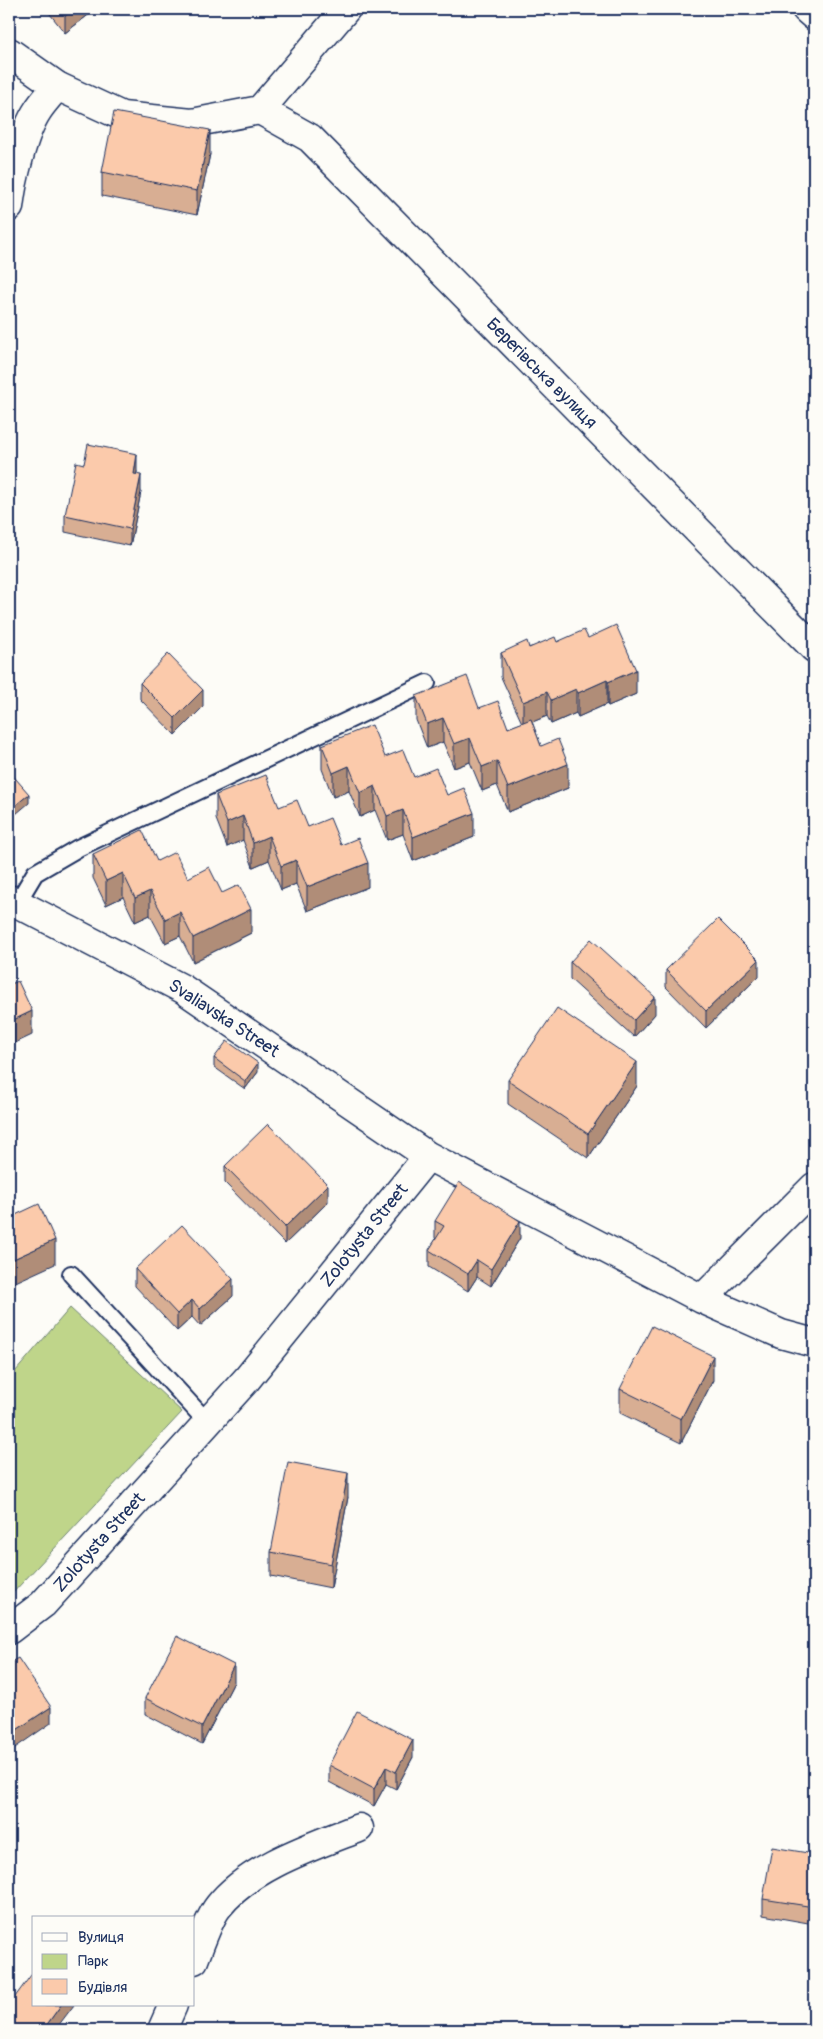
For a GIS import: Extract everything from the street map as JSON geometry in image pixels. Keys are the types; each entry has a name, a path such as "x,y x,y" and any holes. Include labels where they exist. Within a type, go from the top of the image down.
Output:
{"street":[{"path":"9,52 57,86 122,116 192,122 260,110 346,9"},
{"path":"806,9 814,16"},
{"path":"9,207 22,147 37,111 57,86"},
{"name":"Берегівська вулиця","path":"260,110 310,138 814,648"},
{"name":"Svaliavska Street","path":"13,901 183,989 428,1156"},
{"path":"428,1156 702,1299 781,1334 814,1343"},
{"name":"Zolotysta Street","path":"9,1630 43,1604 246,1379 428,1156"},
{"path":"702,1299 814,1187"},
{"path":"195,1958 218,1907 245,1881 296,1852 359,1828"},
{"path":"162,2030 173,2006"}],"lane":[{"path":"13,901 35,872 78,848 427,683"},
{"path":"71,1274 207,1422"}],"green space":[{"path":"70,1308 182,1412 9,1597 9,1379"}],"building":[{"path":"59,9 75,9 65,16"},
{"path":"114,112 210,130 197,191 102,172"},
{"path":"88,444 137,454 134,474 141,475 130,529 65,515 76,462 84,464"},
{"path":"616,625 636,670 578,693 576,689 551,700 547,692 523,702 501,653 527,641 529,648 555,637 557,642 584,630 588,638"},
{"path":"168,654 203,690 175,718 140,683"},
{"path":"467,676 479,708 498,701 508,728 531,719 541,746 558,739 568,764 508,788 497,761 482,767 470,738 454,744 443,718 427,724 416,696"},
{"path":"372,725 385,757 403,750 414,777 436,768 447,795 464,788 474,813 413,837 403,810 387,816 375,786 360,793 349,766 333,773 322,745"},
{"path":"9,771 29,794 10,810 9,810"},
{"path":"266,775 279,807 297,800 308,827 330,818 341,845 358,838 368,863 307,887 296,860 281,866 269,836 253,843 243,816 227,823 216,795"},
{"path":"142,830 157,861 175,852 188,878 209,867 222,893 239,885 251,909 193,938 180,912 165,919 150,891 135,898 123,873 106,881 93,854"},
{"path":"718,919 759,960 706,1011 666,970"},
{"path":"591,939 655,997 634,1020 570,962"},
{"path":"9,978 11,984 18,981 32,1011 9,1022"},
{"path":"557,1008 637,1062 588,1134 508,1080"},
{"path":"227,1041 258,1063 245,1081 214,1058"},
{"path":"268,1124 328,1185 285,1227 225,1166"},
{"path":"459,1182 520,1221 491,1269 477,1260 468,1274 429,1250 444,1226 435,1221"},
{"path":"39,1204 55,1240 9,1261 9,1218"},
{"path":"182,1225 233,1279 200,1309 192,1300 177,1314 135,1269"},
{"path":"652,1326 713,1356 681,1419 620,1389"},
{"path":"288,1462 348,1473 331,1564 271,1552"},
{"path":"177,1636 234,1665 202,1727 145,1698"},
{"path":"18,1658 51,1707 9,1735 9,1663"},
{"path":"357,1711 413,1740 396,1772 386,1767 374,1789 329,1765"},
{"path":"772,1847 814,1854 814,1907 763,1899"},
{"path":"32,1974 32,2006 60,2006 43,2030 9,2030 9,2005"}]}
